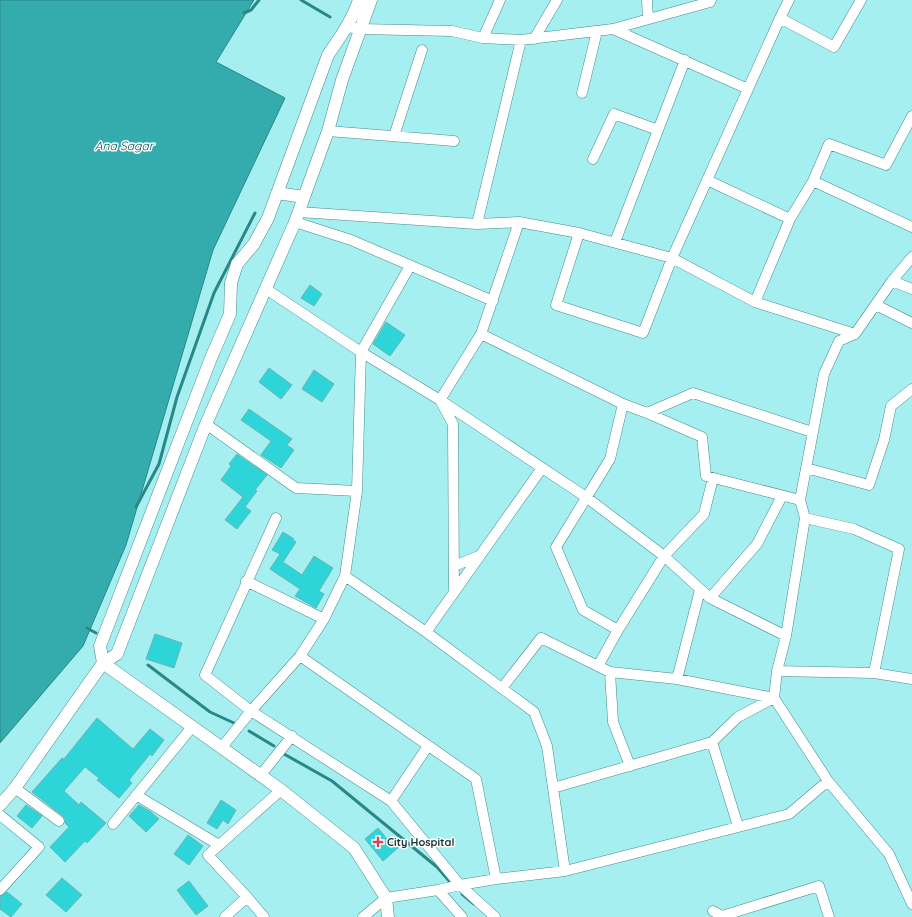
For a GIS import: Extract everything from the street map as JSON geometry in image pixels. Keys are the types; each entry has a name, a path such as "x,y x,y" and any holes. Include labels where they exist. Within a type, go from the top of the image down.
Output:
{"street":[{"path":"359,0 355,12 347,27 328,55 268,218 254,244 237,264 231,283 230,314 211,358 100,646 102,663 281,790 354,848 386,898 388,917"},
{"path":"0,805 15,788 102,663 116,654 206,424 297,217 328,131 342,80 371,0"},
{"path":"483,38 500,0"},
{"path":"534,39 557,0"},
{"path":"647,0 648,19"},
{"path":"347,27 360,29 452,31 483,38 521,40 613,29 710,2 711,0"},
{"path":"579,233 556,305 642,332 672,258 789,0"},
{"path":"780,18 834,46 861,0"},
{"path":"613,29 748,89"},
{"path":"582,92 597,31"},
{"path":"477,224 521,40"},
{"path":"394,136 422,50"},
{"path":"615,242 685,60"},
{"path":"592,159 614,114 658,130"},
{"path":"755,302 790,219 813,181 829,144 886,165 912,116"},
{"path":"328,131 454,141"},
{"path":"707,180 790,219"},
{"path":"813,181 912,227"},
{"path":"277,193 304,198"},
{"path":"297,217 477,224 519,222 579,233 672,258 755,302 855,334"},
{"path":"297,217 493,301"},
{"path":"440,400 481,334 519,222"},
{"path":"839,341 855,334 892,281 912,257"},
{"path":"222,748 251,711 300,656 324,619 345,576 357,490 361,352 410,266"},
{"path":"892,281 912,289"},
{"path":"266,289 361,352 440,400 586,497 664,556 710,598 786,636"},
{"path":"876,304 912,323"},
{"path":"838,328 839,341 824,374 800,500 805,518 786,636 777,671 774,698 828,781 889,854 912,904"},
{"path":"481,334 624,404 702,436 706,476 800,500"},
{"path":"806,468 869,484 884,440 891,406 912,389"},
{"path":"647,413 693,393 812,432"},
{"path":"440,400 453,424 454,591"},
{"path":"618,630 583,610 556,547 610,459 624,404"},
{"path":"206,424 296,488 357,490"},
{"path":"426,632 542,468"},
{"path":"598,666 618,630 664,556 704,514 713,478"},
{"path":"710,598 757,544 782,496"},
{"path":"276,518 205,676 251,711 391,801 460,885 495,917"},
{"path":"805,518 854,529 899,549 874,673"},
{"path":"454,566 479,556"},
{"path":"345,576 426,632 534,712 548,746 565,871"},
{"path":"246,582 324,619"},
{"path":"677,679 700,590"},
{"path":"108,628 123,636"},
{"path":"502,688 541,638 610,672 677,679 774,698"},
{"path":"300,656 476,779 496,879"},
{"path":"777,671 874,673 912,679"},
{"path":"610,672 613,722 630,766"},
{"path":"553,788 712,742 738,717 774,698"},
{"path":"113,824 192,727"},
{"path":"260,776 292,736"},
{"path":"712,742 738,826"},
{"path":"391,801 428,746"},
{"path":"363,917 386,898 496,879 565,871 789,814 828,781"},
{"path":"15,788 59,821"},
{"path":"208,855 281,790"},
{"path":"136,795 219,845"},
{"path":"0,816 39,847 0,890"},
{"path":"208,838 208,855 264,917"},
{"path":"719,915 819,886 829,917"},
{"path":"438,890 462,917"},
{"path":"225,917 247,897"}],"water":[{"name":"Ana Sagar","path":"0,0 254,0 216,62 285,98 213,250 126,545 83,646 0,743"}],"building":[{"path":"310,285 322,294 314,306 301,298"},
{"path":"386,322 405,335 390,356 373,344"},
{"path":"269,368 292,385 281,399 259,382"},
{"path":"314,370 334,384 322,402 302,389"},
{"path":"249,409 292,439 287,445 294,450 281,468 261,455 271,441 241,420"},
{"path":"237,454 267,475 255,490 257,491 245,507 251,511 237,529 225,520 243,497 221,480 231,466 229,464"},
{"path":"283,532 296,542 283,562 302,575 314,556 333,568 319,591 324,594 316,608 295,596 300,589 270,569 280,554 272,550"},
{"path":"155,634 182,643 174,668 146,659"},
{"path":"97,718 133,749 150,729 164,740 152,756 150,754 129,780 132,783 119,798 97,780 99,778 85,767 64,791 79,805 81,802 106,823 87,843 85,841 65,862 50,847 69,827 65,823 63,816 32,792 62,758 64,759"},
{"path":"221,800 236,810 228,824 223,820 217,829 207,823"},
{"path":"26,805 42,816 32,828 17,816"},
{"path":"139,805 159,819 146,832 129,816"},
{"path":"378,828 391,844 394,841 399,847 383,861 365,839"},
{"path":"188,835 203,846 189,865 174,854"},
{"path":"62,878 82,895 66,912 46,895"},
{"path":"189,881 208,906 196,915 177,890"},
{"path":"7,892 22,904 11,917 0,909 0,896"}],"waterway":[{"path":"244,13 251,10 259,0"},
{"path":"301,0 330,17"},
{"path":"136,507 159,464 177,397 214,293 255,213"},
{"path":"87,628 96,633"},
{"path":"148,665 210,712 234,723"},
{"path":"249,731 274,746"},
{"path":"284,754 332,781 437,867 451,883"},
{"path":"462,894 474,904"}],"place":[{"name":"City Hospital","path":"378,842"}]}
